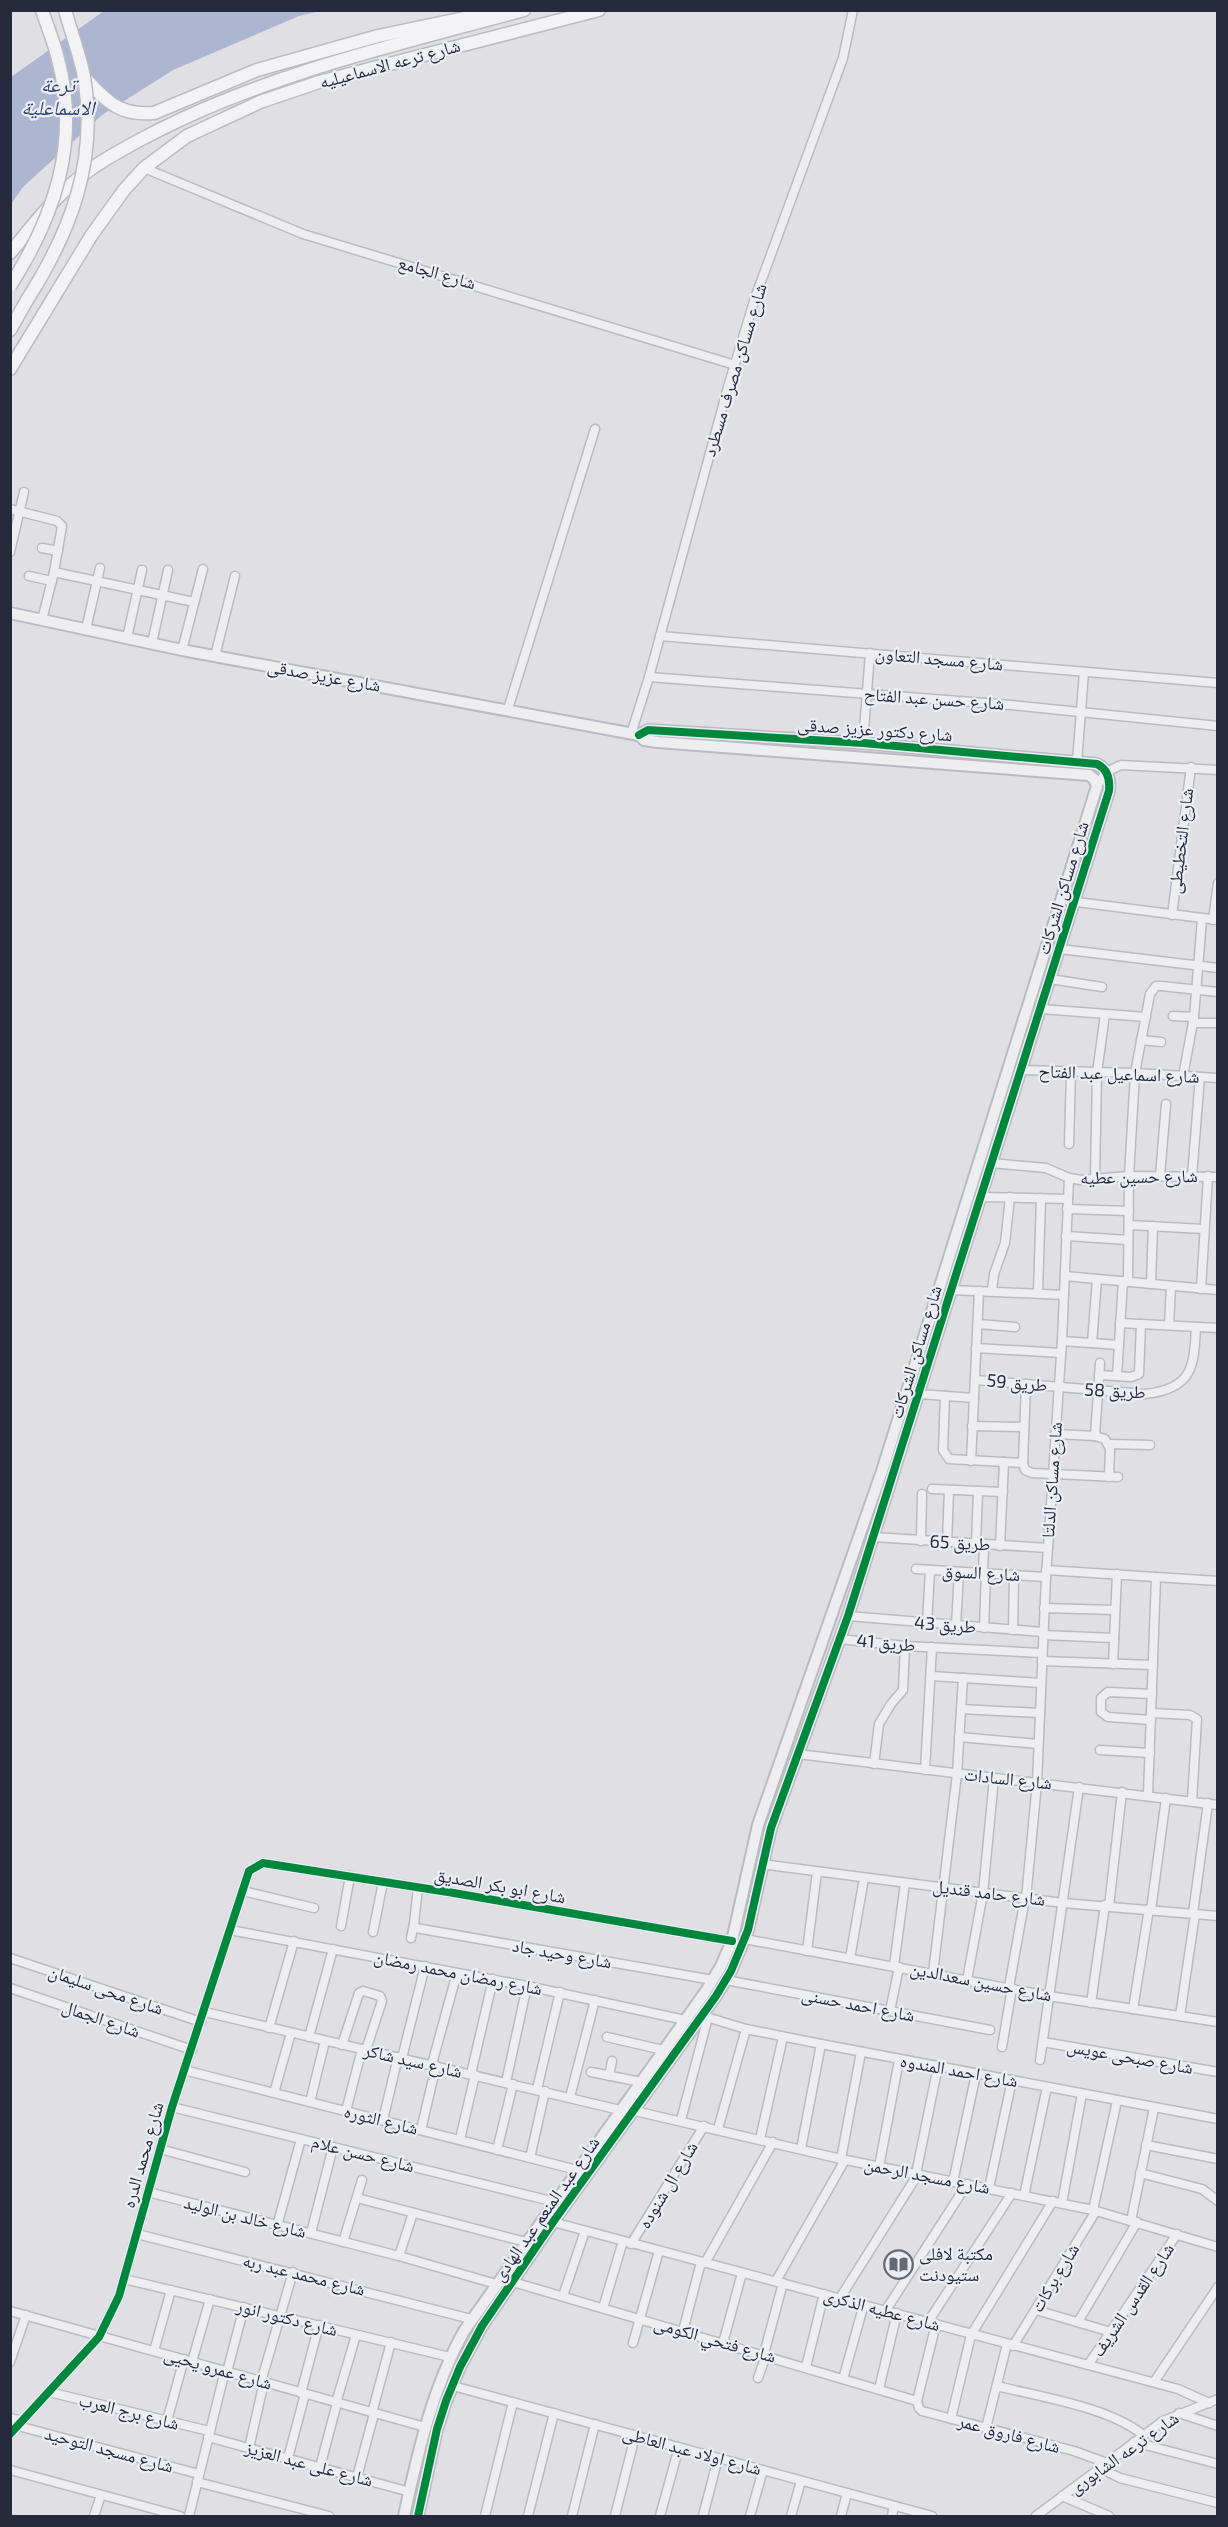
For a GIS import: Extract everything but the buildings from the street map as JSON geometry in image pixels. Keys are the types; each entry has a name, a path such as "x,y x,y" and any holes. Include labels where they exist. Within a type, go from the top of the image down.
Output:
{"main road":[{"path":"10,286 37,243 49,216 58,185 64,148 66,114 63,86 58,58 42,10"},
{"path":"10,330 60,243 77,199 85,163 84,77 65,10"},
{"name":"شارع ترعه الاسماعيليه","path":"10,369 91,236 124,190 144,168 187,136 260,102 326,80 599,10"},
{"path":"84,77 112,106 140,115 154,114 257,70 378,36 481,14 523,11"},
{"name":"شارع ترعه الاسماعيليه","path":"10,253 62,193 87,171 120,150 197,111 293,74 523,11"}],"street":[{"name":"شارع مساكن مصرف مسطرد","path":"635,735 660,636 755,298 843,58 853,10"},
{"name":"شارع الجامع","path":"144,168 303,234 735,365"},
{"path":"508,709 595,429"},
{"path":"10,552 24,492"},
{"path":"10,509 57,521 62,526 42,620"},
{"path":"42,548 58,551"},
{"path":"86,629 99,568"},
{"path":"182,650 203,569"},
{"path":"127,638 142,570"},
{"path":"152,643 168,570"},
{"path":"29,576 97,581 194,602"},
{"path":"215,656 235,576"},
{"name":"شارع عزيز صدقى","path":"10,613 182,650 508,709 635,735"},
{"name":"شارع مسجد التعاون","path":"660,636 1218,683"},
{"path":"863,743 870,654"},
{"path":"1077,762 1084,672"},
{"name":"شارع حسن عبد الفتاح","path":"649,677 1011,705 1218,726"},
{"name":"شارع دكتور عزيز صدقى","path":"635,735 648,730 863,743 1097,764 1106,772"},
{"name":"شارع دكتور عزيز صدقى","path":"635,735 645,740 658,742 1089,775 1097,786"},
{"path":"1097,786 1106,772 1121,765 1218,770"},
{"name":"شارع التخطيطى","path":"1172,915 1191,767"},
{"name":"شارع مساكن الشركات","path":"745,1939 771,1828 848,1616 1075,902 1109,791 1106,772"},
{"name":"شارع مساكن الشركات","path":"732,1941 758,1825 882,1471 1097,786"},
{"path":"1061,900 1215,920 1218,883"},
{"path":"1183,1076 1197,990 1202,919"},
{"path":"1060,949 1218,969"},
{"path":"1050,979 1102,987"},
{"path":"1117,1376 1129,1225 1129,1176 1135,1073 1150,994 1156,986 1218,992"},
{"path":"1041,1009 1146,1017"},
{"path":"1095,1178 1097,1073 1105,1014"},
{"path":"1173,1016 1218,1023"},
{"path":"1141,1040 1161,1042"},
{"name":"شارع اسماعيل عبد الفتاح","path":"1021,1070 1218,1078"},
{"path":"1069,1144 1071,1073"},
{"path":"1192,1176 1200,1077"},
{"path":"1160,1176 1166,1104"},
{"name":"شارع حسين عطيه","path":"992,1163 1046,1168 1069,1178 1081,1180 1129,1176 1218,1177"},
{"path":"1201,1289 1208,1176"},
{"name":"شارع مساكن الدلتا","path":"1002,2047 1026,1898 1037,1783 1044,1608 1062,1341 1069,1178"},
{"path":"981,1197 1068,1199"},
{"path":"992,1291 994,1274 1005,1243 1010,1197"},
{"path":"1038,1293 1041,1198"},
{"path":"1067,1209 1129,1211"},
{"path":"1129,1225 1204,1229"},
{"path":"1151,1284 1153,1226"},
{"path":"1066,1236 1128,1240"},
{"path":"1065,1276 1218,1290"},
{"path":"1092,1343 1097,1279"},
{"path":"1169,1325 1171,1286"},
{"path":"952,1290 1064,1294"},
{"path":"970,1461 979,1291"},
{"path":"1120,1323 1218,1328"},
{"path":"978,1324 1015,1327"},
{"path":"1099,1375 1135,1377 1138,1374 1141,1324"},
{"name":"طريق 58","path":"1059,1387 1144,1394 1170,1390 1181,1383 1190,1372 1194,1360 1196,1327"},
{"path":"1062,1341 1119,1345"},
{"path":"976,1350 1061,1356"},
{"path":"1095,1436 1100,1363"},
{"name":"طريق 59","path":"975,1380 1059,1387"},
{"path":"1026,1384 1023,1463 1028,1472 1113,1477 1108,1444 1105,1439 1095,1436 1055,1434"},
{"path":"919,1394 974,1398"},
{"path":"945,1396 945,1455 949,1459 1023,1463"},
{"path":"972,1426 1024,1427"},
{"path":"1108,1444 1150,1445"},
{"path":"1000,1546 1004,1462"},
{"path":"882,1471 893,1475"},
{"path":"932,1489 1003,1492"},
{"path":"947,1543 949,1490"},
{"path":"978,1491 980,1545 984,1573 984,1628"},
{"path":"921,1541 922,1494"},
{"name":"طريق 65","path":"873,1537 1048,1548"},
{"name":"شارع السوق","path":"916,1569 1014,1575 1117,1574 1218,1581"},
{"path":"927,1624 930,1570"},
{"path":"956,1626 959,1572"},
{"path":"1113,1664 1117,1574"},
{"path":"1013,1630 1014,1575"},
{"path":"1148,1795 1156,1577"},
{"path":"1044,1608 1115,1610"},
{"name":"طريق 43","path":"848,1616 1114,1638"},
{"name":"طريق 41","path":"839,1639 1113,1664 1153,1665"},
{"path":"874,1764 879,1724 903,1690 905,1646"},
{"path":"925,1770 932,1647"},
{"path":"931,1676 1041,1683"},
{"path":"933,1973 957,1774 963,1678"},
{"path":"1152,1694 1112,1692 1103,1694 1101,1712 1112,1718 1194,1716 1197,1723 1192,1801"},
{"path":"961,1709 1040,1713"},
{"path":"959,1737 1038,1744"},
{"path":"1100,1750 1150,1752"},
{"name":"شارع السادات","path":"798,1754 1213,1804"},
{"path":"967,1980 983,1893 994,1778"},
{"path":"1040,2060 1079,1788"},
{"path":"1091,2002 1107,1906 1122,1792"},
{"path":"1133,2009 1166,1798"},
{"path":"1180,2016 1194,1913 1213,1804"},
{"name":"شارع ابو بكر الصديق","path":"263,1863 732,1941"},
{"name":"شارع محمد الدره","path":"10,2434 99,2337 124,2279 172,2107 205,2012 249,1871 255,1865 263,1863"},
{"name":"شارع حامد قنديل","path":"761,1864 1026,1898 1218,1916"},
{"path":"807,1951 817,1872"},
{"path":"341,1926 350,1876"},
{"path":"850,1958 864,1878"},
{"path":"373,1932 383,1882"},
{"path":"890,2011 905,1883"},
{"path":"411,1938 418,1887"},
{"path":"243,1891 314,1908"},
{"name":"شارع وحيد جاد","path":"414,1924 418,1928 713,1980"},
{"name":"شارع رمضان محمد رمضان","path":"230,1930 560,1992 685,2020"},
{"name":"شارع عبد المنعم عبد الهادى","path":"418,2517 437,2429 453,2386 482,2326 553,2222 705,2016 726,1980 745,1939"},
{"name":"شارع حسين سعدالدين","path":"745,1939 1049,1996 1218,2022"},
{"path":"269,2028 294,1941"},
{"name":"شارع عبد المنعم عبد الهادى","path":"405,2517 425,2427 436,2391 450,2357 471,2319 713,1980 732,1941"},
{"path":"309,2037 333,1949"},
{"name":"شارع محى سليمان","path":"10,1958 201,2022"},
{"path":"383,2120 425,1966"},
{"path":"421,2130 434,2065 458,1973"},
{"path":"460,2139 493,1979"},
{"name":"شارع احمد حسنى","path":"726,1980 990,2030"},
{"path":"497,2150 527,1986"},
{"name":"شارع الجمال","path":"10,1988 192,2050"},
{"path":"342,2045 359,1993 363,1991 380,1996 382,2001 364,2050 346,2111"},
{"path":"530,2158 560,1992"},
{"path":"570,2097 595,2000"},
{"name":"شارع سيد شاكر","path":"205,2012 620,2110"},
{"path":"681,2120 705,2016"},
{"name":"شارع احمد المندوه","path":"705,2016 746,2029 783,2037 1218,2119"},
{"path":"718,2129 746,2029"},
{"path":"274,2093 291,2033"},
{"path":"607,2037 663,2050"},
{"path":"760,2139 783,2037"},
{"path":"310,2102 326,2041"},
{"name":"شارع صبحى عويس","path":"1043,2042 1218,2072"},
{"path":"801,2150 821,2044"},
{"path":"758,2378 780,2282 843,2160 861,2052"},
{"path":"879,2166 899,2060"},
{"path":"609,2076 612,2061"},
{"path":"840,2298 917,2174 938,2067"},
{"name":"شارع الثوره","path":"184,2070 577,2170"},
{"path":"591,2072 641,2082"},
{"path":"953,2181 976,2074"},
{"path":"989,2188 1012,2080"},
{"path":"1024,2196 1047,2087"},
{"path":"951,2419 971,2335 1057,2202 1082,2094"},
{"name":"شارع بركات","path":"986,2428 996,2386 1010,2345 1036,2310 1095,2210 1117,2101"},
{"name":"شارع حسن علام","path":"172,2107 555,2202"},
{"path":"1077,2322 1134,2222 1140,2173 1154,2108"},
{"name":"شارع مسجد الرحمن","path":"635,2110 843,2160 1095,2210 1218,2247"},
{"name":"شارع ال شنوده","path":"603,2308 627,2242 704,2126"},
{"path":"277,2226 301,2139"},
{"path":"683,2331 703,2262 772,2142"},
{"path":"1146,2145 1218,2159"},
{"path":"311,2234 333,2147"},
{"path":"160,2149 245,2172"},
{"path":"1140,2173 1202,2189 1218,2201"},
{"path":"343,2242 362,2180"},
{"path":"886,2310 967,2184"},
{"name":"شارع خالد بن الوليد","path":"148,2192 399,2256 496,2284"},
{"path":"917,2401 932,2323 1012,2193"},
{"path":"357,2198 526,2242"},
{"path":"399,2256 413,2213"},
{"name":"شارع عطيه الذكرى","path":"553,2222 1154,2382 1213,2401"},
{"path":"563,2296 585,2231"},
{"name":"شارع محمد عبد ربه","path":"137,2234 471,2319"},
{"name":"شارع القدس الشريف","path":"1088,2365 1177,2234"},
{"path":"633,2343 659,2251"},
{"path":"249,2448 263,2382 293,2272"},
{"path":"723,2343 742,2272"},
{"name":"شارع دكتور انور","path":"124,2279 450,2357"},
{"name":"شارع فتحي الكومى","path":"513,2282 765,2354 917,2401"},
{"path":"1154,2382 1218,2287"},
{"path":"154,2351 171,2290"},
{"path":"806,2367 824,2294"},
{"path":"167,2421 210,2299"},
{"path":"843,2379 864,2304"},
{"path":"189,2517 208,2434 244,2307"},
{"path":"1036,2310 1111,2332"},
{"name":"شارع عمرو يحيى","path":"10,2311 425,2427"},
{"path":"879,2390 897,2313"},
{"path":"10,2362 26,2315"},
{"path":"288,2458 319,2325"},
{"path":"320,2467 356,2335"},
{"path":"357,2477 391,2343"},
{"name":"شارع اولاد عبد العاطى","path":"453,2386 932,2517"},
{"path":"996,2386 1108,2415 1143,2435"},
{"name":"شارع برج العرب","path":"49,2392 167,2421 208,2434"},
{"name":"شارع فاروق عمر","path":"917,2401 922,2410 1074,2451 1104,2465 1120,2478 1218,2503"},
{"name":"شارع ترعه الشابورى","path":"1036,2517 1143,2435 1179,2413 1213,2401"},
{"path":"485,2517 513,2402"},
{"path":"528,2517 554,2413"},
{"path":"1179,2413 1218,2426"},
{"name":"شارع مسجد التوحيد","path":"10,2418 21,2424 328,2517"},
{"path":"572,2517 595,2424"},
{"name":"شارع على عبد العزيز","path":"208,2434 249,2448 410,2492"},
{"path":"615,2517 635,2436"},
{"path":"1134,2442 1218,2464"},
{"path":"660,2517 679,2447"},
{"path":"703,2517 718,2458"},
{"path":"10,2470 180,2517"},
{"path":"750,2517 763,2470"},
{"path":"791,2517 801,2481"},
{"path":"842,2517 847,2493"},
{"path":"94,2517 101,2495"},
{"path":"1062,2496 1109,2517"},
{"path":"892,2517 894,2506"}],"water":[{"name":"ترعة الاسماعلية","path":"104,11 320,11 299,16 173,70 102,115 23,187 11,204 11,77"}],"cycle path":[{"path":"418,2516 437,2429 446,2401 460,2367 482,2326 553,2222 716,1996 731,1971 748,1930 771,1828 848,1616 1109,791 1108,775 1097,764 863,743 648,730 639,735"},
{"path":"10,2434 99,2337 119,2296 172,2107 249,1871 263,1863 732,1941"}],"place":[{"name":"مكتبة لافلى ستيودنت","path":"898,2264"}]}
